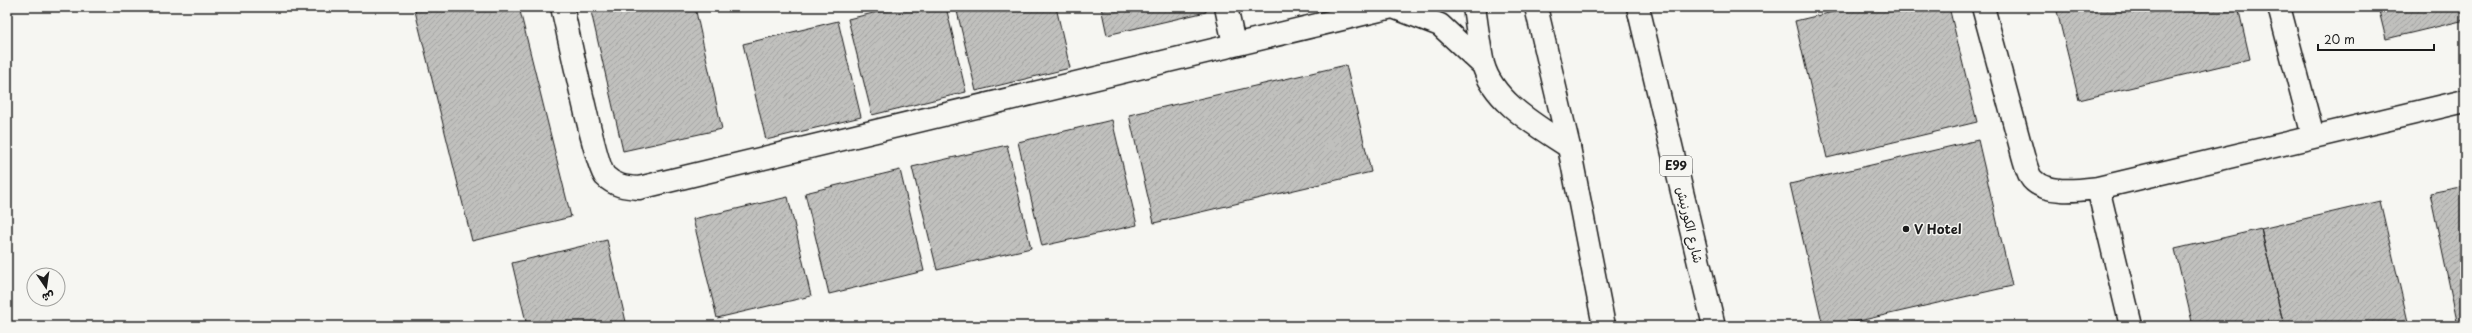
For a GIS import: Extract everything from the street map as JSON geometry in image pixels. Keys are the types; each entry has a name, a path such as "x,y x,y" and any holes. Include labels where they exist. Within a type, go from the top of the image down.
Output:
{"main road":[{"path":"562,7 596,149 604,175 620,187 638,188 1393,7 1440,25 1483,65"},
{"path":"1226,7 1234,44"},
{"path":"1474,7 1483,65 1491,83 1525,118 1569,147"},
{"path":"1536,7 1569,147 1604,326"},
{"name":"شارع الكورنيش","path":"1638,7 1714,326"},
{"path":"1983,7 2024,159 2033,180 2052,189 2067,192 2098,188 2465,101"},
{"path":"2279,7 2313,136"},
{"path":"2098,188 2131,326"}],"building":[{"path":"414,7 519,7 571,217 472,241"},
{"path":"590,7 695,7 722,129 623,151"},
{"path":"899,7 946,7 966,92 872,115 848,19"},
{"path":"956,7 1056,7 1070,68 976,91"},
{"path":"1101,7 1205,7 1206,12 1107,35"},
{"path":"1854,7 1949,7 1977,122 1827,158 1795,21"},
{"path":"2056,7 2238,7 2250,59 2079,100"},
{"path":"2378,7 2465,7 2465,20 2386,39"},
{"path":"838,21 861,117 766,140 743,44"},
{"path":"1346,65 1371,172 1154,223 1129,115"},
{"path":"1112,120 1137,225 1042,246 1018,142"},
{"path":"1978,140 2012,286 1837,326 1823,326 1790,184"},
{"path":"1007,145 1031,248 937,270 912,167"},
{"path":"900,170 924,271 829,294 805,193"},
{"path":"2465,186 2465,326 2458,326 2430,193"},
{"path":"788,197 811,296 717,318 693,219"},
{"path":"2380,201 2409,326 2284,326 2261,229"},
{"path":"2261,229 2284,326 2193,326 2175,249"},
{"path":"607,240 627,326 527,326 512,263"}],"place":[{"name":"V Hotel","path":"1906,229"}]}
